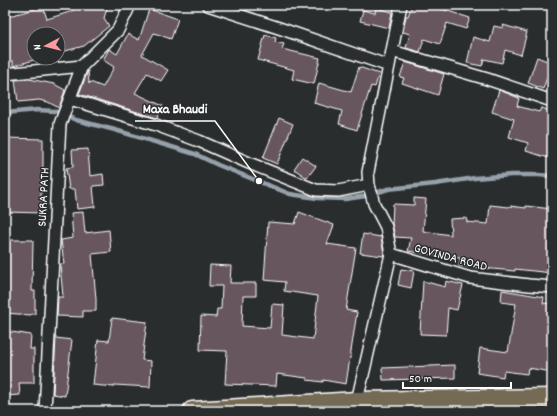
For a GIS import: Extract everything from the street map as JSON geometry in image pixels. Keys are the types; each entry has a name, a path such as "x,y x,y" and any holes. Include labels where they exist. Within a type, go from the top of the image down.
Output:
{"main road":[{"path":"192,411 357,401 552,398"}],"street":[{"name":"SUKRA PATH","path":"45,411 60,124 82,66 118,30 130,5"},
{"path":"208,5 389,66"},
{"path":"357,401 390,254 386,227 374,204 369,185 368,172 401,5"},
{"path":"392,51 486,79 552,101"},
{"path":"5,74 82,66"},
{"path":"69,101 156,125 199,141 316,190 338,191 369,185"},
{"name":"GOVINDA ROAD","path":"390,254 470,278 552,287"}],"building":[{"path":"75,5 108,5 104,18 109,26 84,46 66,51 66,26 26,26 26,62 13,66 13,61 5,62 5,17 43,7 47,19 73,11"},
{"path":"412,5 429,5 470,18 466,29 447,23 440,44 424,39 420,52 406,48 410,34 403,32 406,16 408,16"},
{"path":"376,8 392,12 389,28 360,21 363,10 375,13"},
{"path":"149,9 178,19 171,39 154,33 142,55 168,70 161,81 147,73 135,93 163,106 157,118 79,94 88,71 89,84 90,82 103,87 114,67 103,60 109,49 117,54 128,34 139,40"},
{"path":"503,25 527,32 521,55 505,50 502,63 484,59 482,66 467,63 473,37 490,42 494,26 503,28"},
{"path":"265,35 276,38 275,42 284,44 282,49 320,58 314,84 292,79 294,70 258,60"},
{"path":"537,57 552,63 543,89 528,83"},
{"path":"405,62 444,74 438,95 402,83 404,78 400,77"},
{"path":"359,67 379,74 375,87 371,86 357,130 339,124 342,111 314,103 319,83 351,92"},
{"path":"29,79 54,84 65,90 59,108 48,102 39,100 18,102 15,80"},
{"path":"499,90 519,98 517,106 539,112 541,108 552,111 552,159 526,151 528,143 509,137 514,119 492,112"},
{"path":"279,118 293,124 277,164 263,158"},
{"path":"5,138 43,139 41,200 43,200 43,213 5,212"},
{"path":"88,149 90,176 103,174 104,185 93,186 95,207 77,209 75,189 69,189 66,168 73,167 72,150"},
{"path":"302,157 316,166 307,178 294,169"},
{"path":"414,198 426,199 423,231 451,235 450,219 466,218 467,222 488,224 490,205 526,208 526,206 552,209 552,273 515,269 515,271 459,266 460,258 408,251 411,238 395,237 392,224 393,204 414,205"},
{"path":"83,212 85,233 109,230 111,252 92,254 96,311 83,311 83,317 57,316 58,297 63,297 60,264 64,264 61,240 73,238 71,213"},
{"path":"299,212 334,225 327,244 356,248 346,310 357,312 346,384 323,380 323,382 307,380 307,378 277,374 276,386 225,384 227,351 200,350 201,316 216,317 217,309 221,309 222,286 209,286 210,265 231,266 230,283 256,283 256,296 243,296 242,326 270,328 272,304 284,305 282,335 313,339 318,296 284,291 285,282 264,280 268,222 295,224"},
{"path":"363,234 381,237 384,253 383,256 360,253"},
{"path":"5,240 33,240 32,291 35,291 35,314 5,313"},
{"path":"401,269 414,271 411,288 398,285"},
{"path":"423,281 445,287 446,281 463,285 457,310 448,308 446,335 420,334"},
{"path":"502,290 544,297 543,303 552,304 552,372 528,368 527,374 504,371 503,377 477,373 480,348 508,352 516,304 501,302"},
{"path":"112,318 147,322 142,360 151,361 150,387 114,385 114,387 93,385 98,340 109,341"},
{"path":"5,331 31,335 30,349 34,349 34,383 19,383 20,395 5,396"},
{"path":"56,338 72,340 65,396 53,394"},
{"path":"455,365 455,378 383,380 382,368"}],"waterway":[{"path":"5,113 37,110 55,111 76,120 195,154 218,165 290,194 317,198 345,199 366,196 388,189 475,178 511,175 552,176"}],"place":[{"name":"Maxa Bhaudi","path":"259,181"}]}
